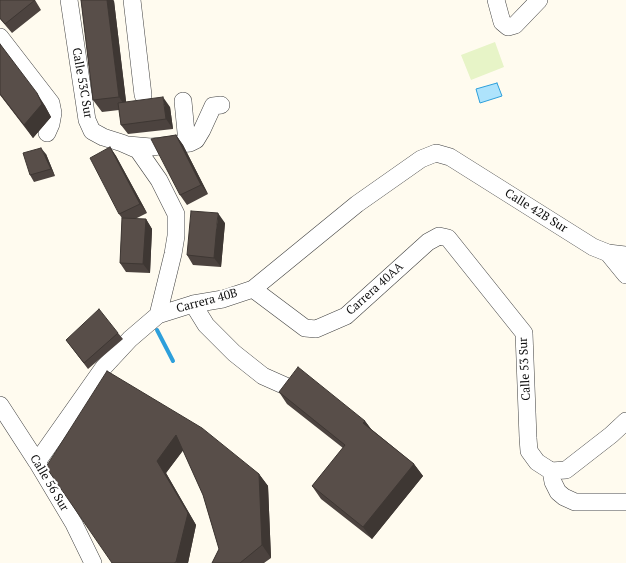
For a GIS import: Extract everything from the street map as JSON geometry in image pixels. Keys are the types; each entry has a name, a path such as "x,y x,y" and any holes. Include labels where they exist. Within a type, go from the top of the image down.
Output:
{"street":[{"name":"Calle 53C Sur","path":"69,0 87,120 92,131 103,137 138,150 159,180 176,214 176,236 173,254 158,315"},
{"path":"132,0 143,95"},
{"path":"496,0 502,22 508,27 515,25 538,0"},
{"path":"0,38 51,103 53,113 51,124 47,133"},
{"path":"183,101 187,143"},
{"path":"127,145 151,147 187,143 196,140 213,106 221,105"},
{"name":"Carrera 40B","path":"37,462 104,367 130,339 158,315 193,304 223,299 253,289 357,204 421,159 436,153 450,157"},
{"name":"Calle 42B Sur","path":"450,157 593,247 608,253 626,255"},
{"name":"Carrera 40AA","path":"253,289 305,328 316,329 346,316 405,261 428,242 439,236"},
{"name":"Calle 53 Sur","path":"439,236 448,238 524,333 529,451 537,462 552,471"},
{"path":"608,253 626,275"},
{"path":"193,304 206,325 234,353 263,376 290,388"},
{"name":"Calle 56 Sur","path":"0,405 37,462 74,524 93,563"},
{"path":"626,421 611,436 566,470 552,471 553,482 558,492 564,498 576,502 626,502"}],"green space":[{"path":"495,42 504,67 471,80 461,55"}],"water":[{"path":"497,83 502,96 480,103 476,89"}],"building":[{"path":"0,0 35,0 5,24 0,18"},
{"path":"81,0 107,0 119,97 93,100"},
{"path":"0,44 37,93 42,104 24,125 0,94"},
{"path":"163,97 166,119 121,125 118,103"},
{"path":"176,135 201,185 180,195 151,139"},
{"path":"110,147 140,204 119,214 90,158"},
{"path":"41,148 51,169 30,175 23,153"},
{"path":"191,211 218,213 214,258 187,255"},
{"path":"122,218 146,219 143,264 120,263"},
{"path":"99,309 118,333 84,363 66,340"},
{"path":"298,367 365,421 363,423 414,464 363,527 312,486 345,445 279,392"},
{"path":"107,371 202,428 259,474 262,545 240,563 212,563 219,549 203,495 176,435 157,461 188,513 176,562 112,563 46,467"}],"waterway":[{"path":"157,330 173,361"}]}
